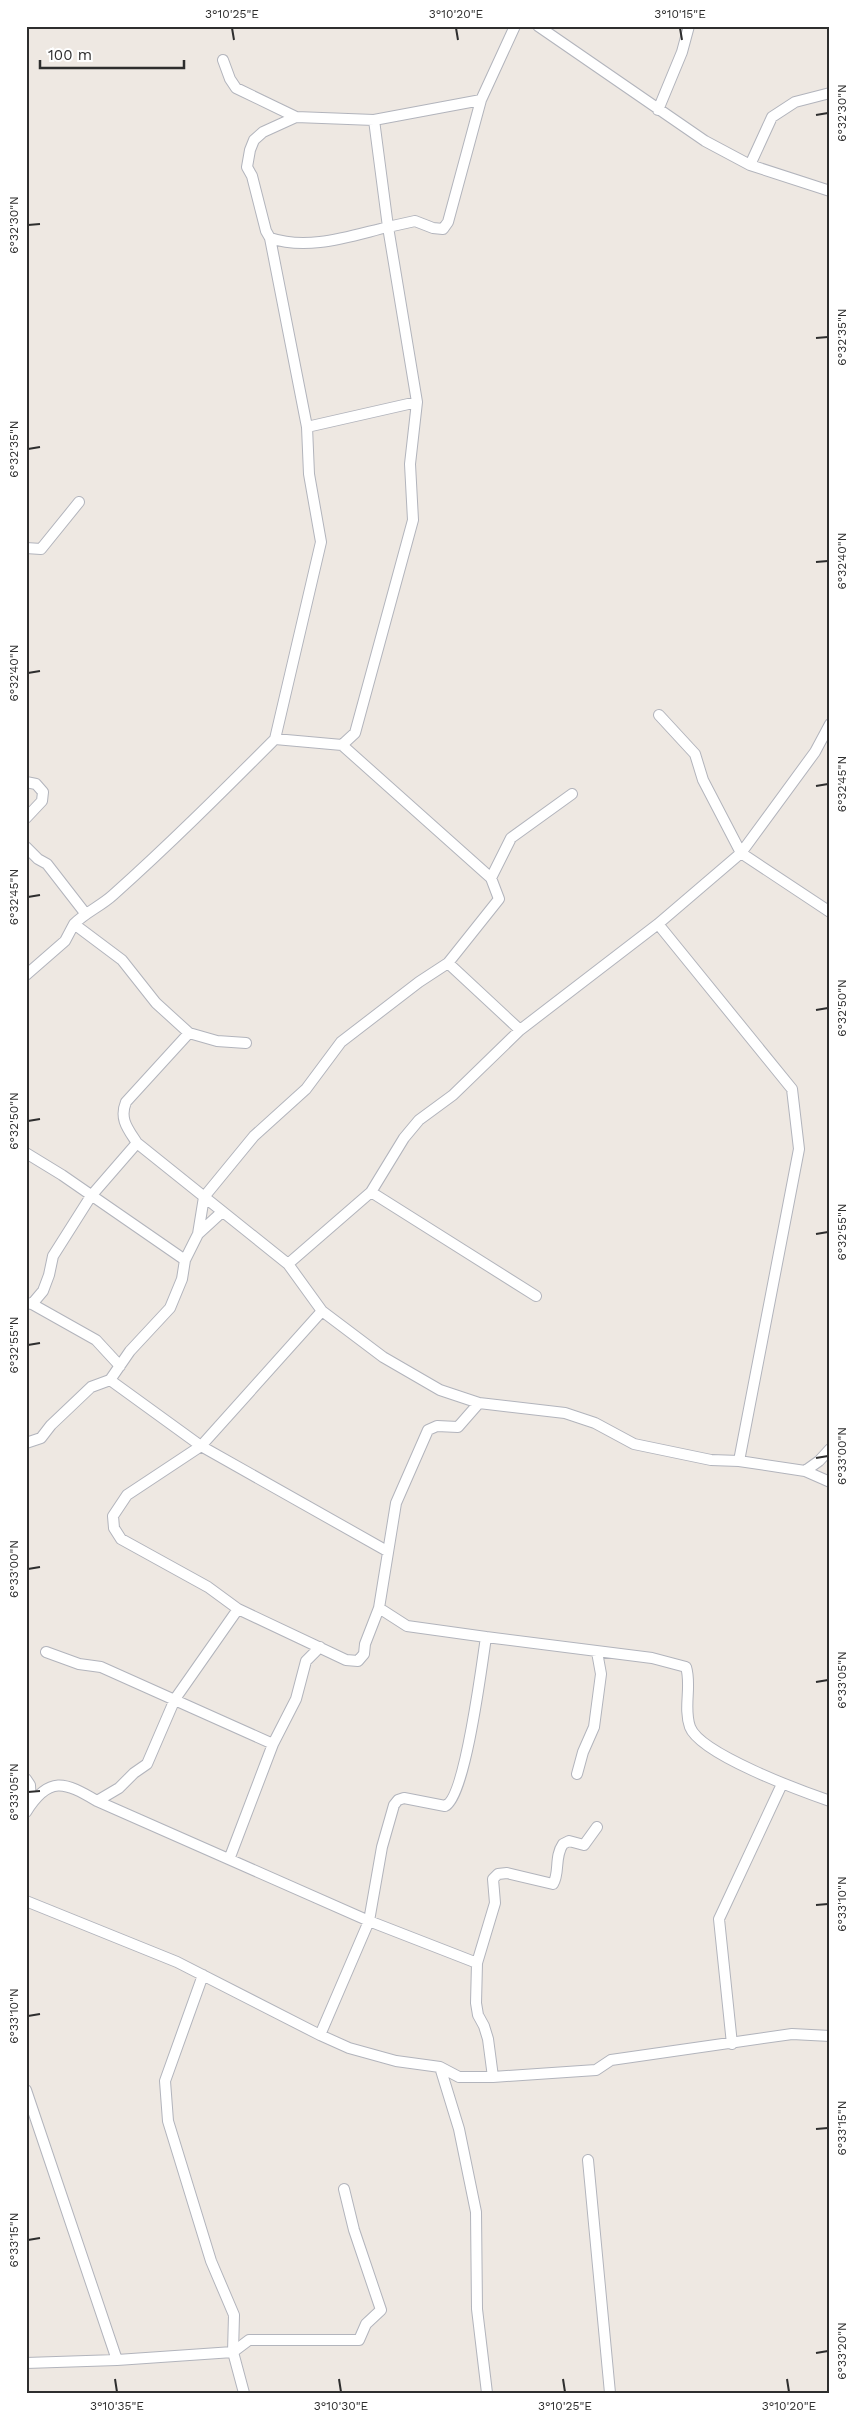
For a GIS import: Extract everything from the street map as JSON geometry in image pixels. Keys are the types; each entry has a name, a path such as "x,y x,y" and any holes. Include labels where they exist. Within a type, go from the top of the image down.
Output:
{"street":[{"path":"270,238 300,245 415,221 433,228 442,229 448,222 481,100 515,26"},
{"path":"538,26 705,142 750,165 830,192"},
{"path":"658,110 682,52 689,26"},
{"path":"223,60 230,79 236,88 296,117 374,120 481,100"},
{"path":"750,165 772,117 795,102 830,93"},
{"path":"26,975 65,941 74,924 85,913 109,899 180,834 275,740 322,542 309,474 307,427 270,238 266,231 252,176 247,167 254,140 263,132 296,117"},
{"path":"342,745 355,733 413,520 410,464 417,402 388,227 374,120"},
{"path":"307,427 417,402"},
{"path":"26,548 41,548 79,502"},
{"path":"659,715 695,754 704,780 741,853 830,912"},
{"path":"288,1264 371,1192 404,1138 419,1120 453,1095 520,1030 658,924 741,853 816,752 830,724"},
{"path":"26,1443 41,1438 51,1424 91,1387 110,1380 130,1350 170,1308 182,1279 185,1260 198,1234 204,1197 254,1136 306,1088 341,1042 419,982 448,963 499,899 491,878 342,745 275,740"},
{"path":"26,782 36,784 43,792 42,801 26,818"},
{"path":"491,878 511,838 572,794"},
{"path":"26,847 38,859 47,864 85,913"},
{"path":"74,924 122,960 156,1003 189,1033 217,1041 246,1044"},
{"path":"658,924 792,1089 799,1149 740,1461"},
{"path":"448,963 520,1030"},
{"path":"189,1033 126,1102 122,1112 124,1123 137,1143 288,1264 322,1311 383,1357 440,1390 479,1403 565,1413 595,1423 634,1444 711,1460 740,1461 806,1471 830,1482"},
{"path":"120,1366 96,1340 29,1303 43,1291 49,1276 53,1256 91,1196 137,1143"},
{"path":"26,1153 185,1260"},
{"path":"371,1192 536,1296"},
{"path":"198,1234 222,1212"},
{"path":"322,1311 201,1446 127,1495 113,1516 114,1528 121,1539 208,1587 238,1609 346,1660 358,1661 364,1654 365,1644 379,1608 396,1503 428,1430 437,1426 458,1427 479,1403"},
{"path":"110,1380 201,1446 387,1551"},
{"path":"806,1471 830,1449"},
{"path":"379,1608 406,1626 652,1658 686,1667 688,1675 686,1714 691,1730 715,1750 782,1784 830,1801"},
{"path":"97,1800 119,1788 134,1773 148,1764 175,1699 238,1609"},
{"path":"320,2035 369,1920 382,1847 394,1805 398,1800 404,1798 445,1806 450,1804 454,1798 464,1766 486,1637"},
{"path":"230,1857 273,1744 296,1699 306,1661 320,1647"},
{"path":"46,1652 79,1664 101,1667 273,1744"},
{"path":"577,1774 583,1752 594,1727 601,1674 597,1652"},
{"path":"26,1779 30,1786 29,1808"},
{"path":"29,1808 46,1788 59,1784 72,1786 97,1800 230,1857 369,1920 477,1963"},
{"path":"732,2044 719,1919 782,1784"},
{"path":"493,2077 486,2032 478,2015 476,2003 477,1963 495,1903 494,1879 498,1874 507,1873 553,1884 556,1877 556,1862 563,1844 569,1841 584,1845 597,1827"},
{"path":"26,1901 177,1962 349,2048 396,2062 440,2067 459,2077 493,2077 596,2070 612,2060 792,2034 830,2036"},
{"path":"203,1975 165,2081 166,2102 168,2122 211,2261 234,2315 234,2352 244,2393"},
{"path":"440,2067 459,2129 476,2212 477,2309 487,2393"},
{"path":"26,2090 117,2360"},
{"path":"588,2160 610,2393"},
{"path":"26,2364 234,2352 249,2340 359,2340 366,2324 382,2310 354,2230 344,2189"}]}
